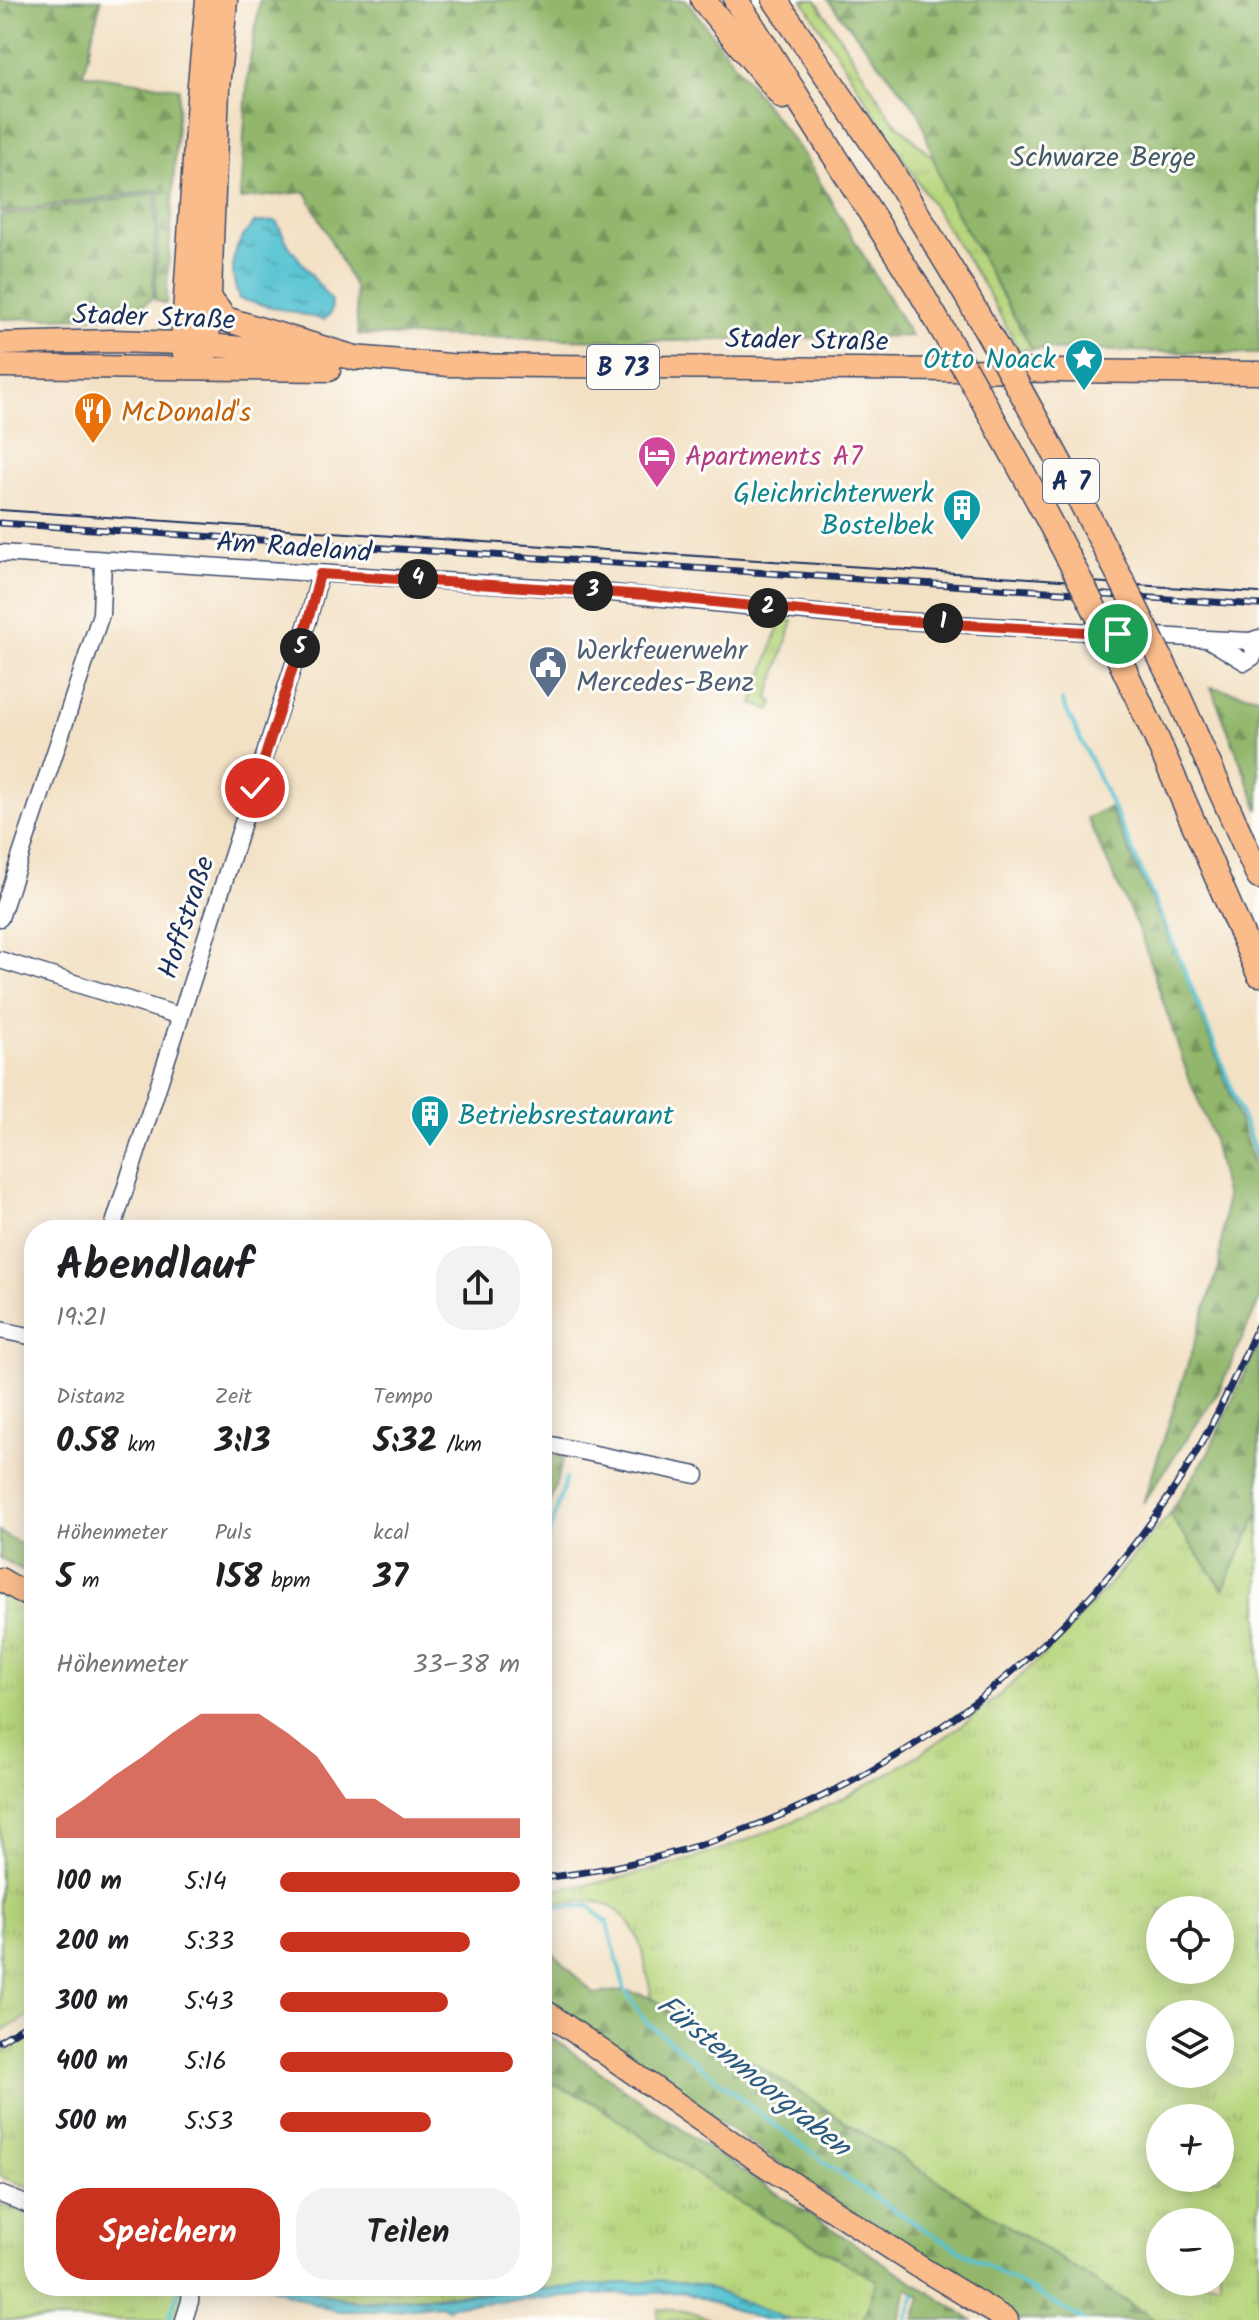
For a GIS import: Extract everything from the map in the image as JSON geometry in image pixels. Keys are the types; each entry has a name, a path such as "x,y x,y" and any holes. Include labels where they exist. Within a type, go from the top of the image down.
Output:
{"highway":[{"path":"194,367 203,359 195,344 200,84 208,0"},
{"path":"195,344 209,298 217,89 225,0"},
{"path":"703,0 842,165"},
{"name":"A 7","path":"736,0 920,291 1069,556 1163,751 1259,974"},
{"name":"A 7","path":"775,0 887,164 1019,385 1109,551 1169,675 1259,877"},
{"path":"209,298 225,319 355,358"}],"main road":[{"name":"Stader Straße","path":"0,344 112,341 195,344 450,365"},
{"name":"Stader Straße","path":"0,366 357,370 450,365 1259,373"},
{"path":"0,1579 24,1593"},
{"path":"552,2016 760,2162 918,2266 1007,2320"}],"street":[{"name":"Am Radeland","path":"0,553 631,594 888,620 1207,639 1245,662 1255,653 1255,639"},
{"path":"0,918 101,614 103,560"},
{"name":"Hoffstraße","path":"115,1220 305,631 320,574"},
{"path":"0,960 180,1016"},
{"path":"0,1330 24,1335"},
{"path":"552,1445 696,1475"},
{"path":"0,2194 24,2203"},
{"path":"184,2320 190,2296"}],"green space":[{"path":"0,0 101,0 83,74 179,88 166,304 155,300 159,190 0,213"},
{"path":"260,0 686,0 805,157 911,336 672,341 358,335 355,288 306,192 240,199 248,72"},
{"path":"803,0 816,0 892,119 934,159 945,192 1032,349 1019,350 987,291"},
{"name":"Schwarze Berge","path":"828,0 1259,0 1259,354 1032,349 945,192 918,111"},
{"path":"156,193 153,298 129,316 0,319 0,216"},
{"path":"781,620 793,621 768,699 773,702 771,710 753,704"},
{"path":"1211,687 1259,697 1259,810 1256,802"},
{"path":"1109,807 1188,980 1259,1180 1259,1301 1219,1391 1143,1503 1219,1267 1226,1198 1212,1135 1187,1073 1140,933 1087,818"},
{"path":"1259,1343 1259,1513 1223,1589 1169,1514 1206,1457"},
{"path":"552,1455 564,1458 552,1496"},
{"path":"1259,1513 1259,2320 1155,2320 652,1998 642,1949 628,1921 617,1910 603,1903 552,1902 552,1889 659,1868 776,1829 887,1774 938,1742 1011,1685 1104,1590 1169,1514 1223,1589"},
{"path":"0,1532 24,1546 24,1571 0,1558"},
{"path":"0,1589 24,1603 24,2018 0,2033"},
{"path":"552,1952 594,1994 625,1990 652,1998 1155,2320 1018,2320 905,2249 552,2007"},
{"path":"552,2038 721,2157 972,2320 914,2320 921,2297 908,2288 899,2320 863,2320 877,2281 725,2194 588,2099 552,2084"},
{"path":"24,2039 24,2185 0,2176 0,2054"},
{"path":"552,2084 588,2099 725,2194 878,2281 863,2320 789,2320 702,2286 552,2289"},
{"path":"0,2204 24,2212 24,2296 183,2296 178,2320 0,2320"},
{"path":"332,2296 435,2296 360,2302"},
{"path":"658,2309 685,2311 715,2320 661,2320"}],"water":[{"path":"276,221 289,246 332,302 331,313 324,320 239,299 233,267 240,241 254,223"},
{"path":"664,2280 702,2286 789,2320 762,2320 683,2292 592,2295 453,2305 448,2309 440,2305 387,2311 340,2311 293,2296 332,2296 360,2302 443,2296 552,2296 552,2288"}],"waterway":[{"path":"1062,701 1167,930 1259,1164"},
{"name":"Fürstenmoorgraben","path":"552,1524 566,1479"},
{"name":"Fürstenmoorgraben","path":"552,1907 589,1906 607,1922 625,1990 646,2022 768,2120 854,2184 940,2239 1084,2320"},
{"path":"906,2320 915,2295"},
{"path":"168,2320 177,2296"}],"tram line":[{"path":"0,510 1259,593"}],"railway":[{"path":"0,523 1259,605"},
{"path":"552,1876 636,1862 727,1836 814,1800 898,1755 976,1702 1048,1640 1113,1571 1170,1495 1218,1411 1259,1323"},
{"path":"0,2041 24,2026"}],"place":[{"name":"Otto Noack","path":"1084,392"},
{"name":"McDonald's","path":"93,445"},
{"name":"Apartments A7","path":"657,489"},
{"name":"Gleichrichterwerk Bostelbek","path":"962,542"},
{"name":"Werkfeuerwehr Mercedes-Benz","path":"548,699"},
{"name":"Betriebsrestaurant","path":"430,1148"}],"route":[{"path":"255,788 320,574 532,586 846,617 1118,634"}]}
